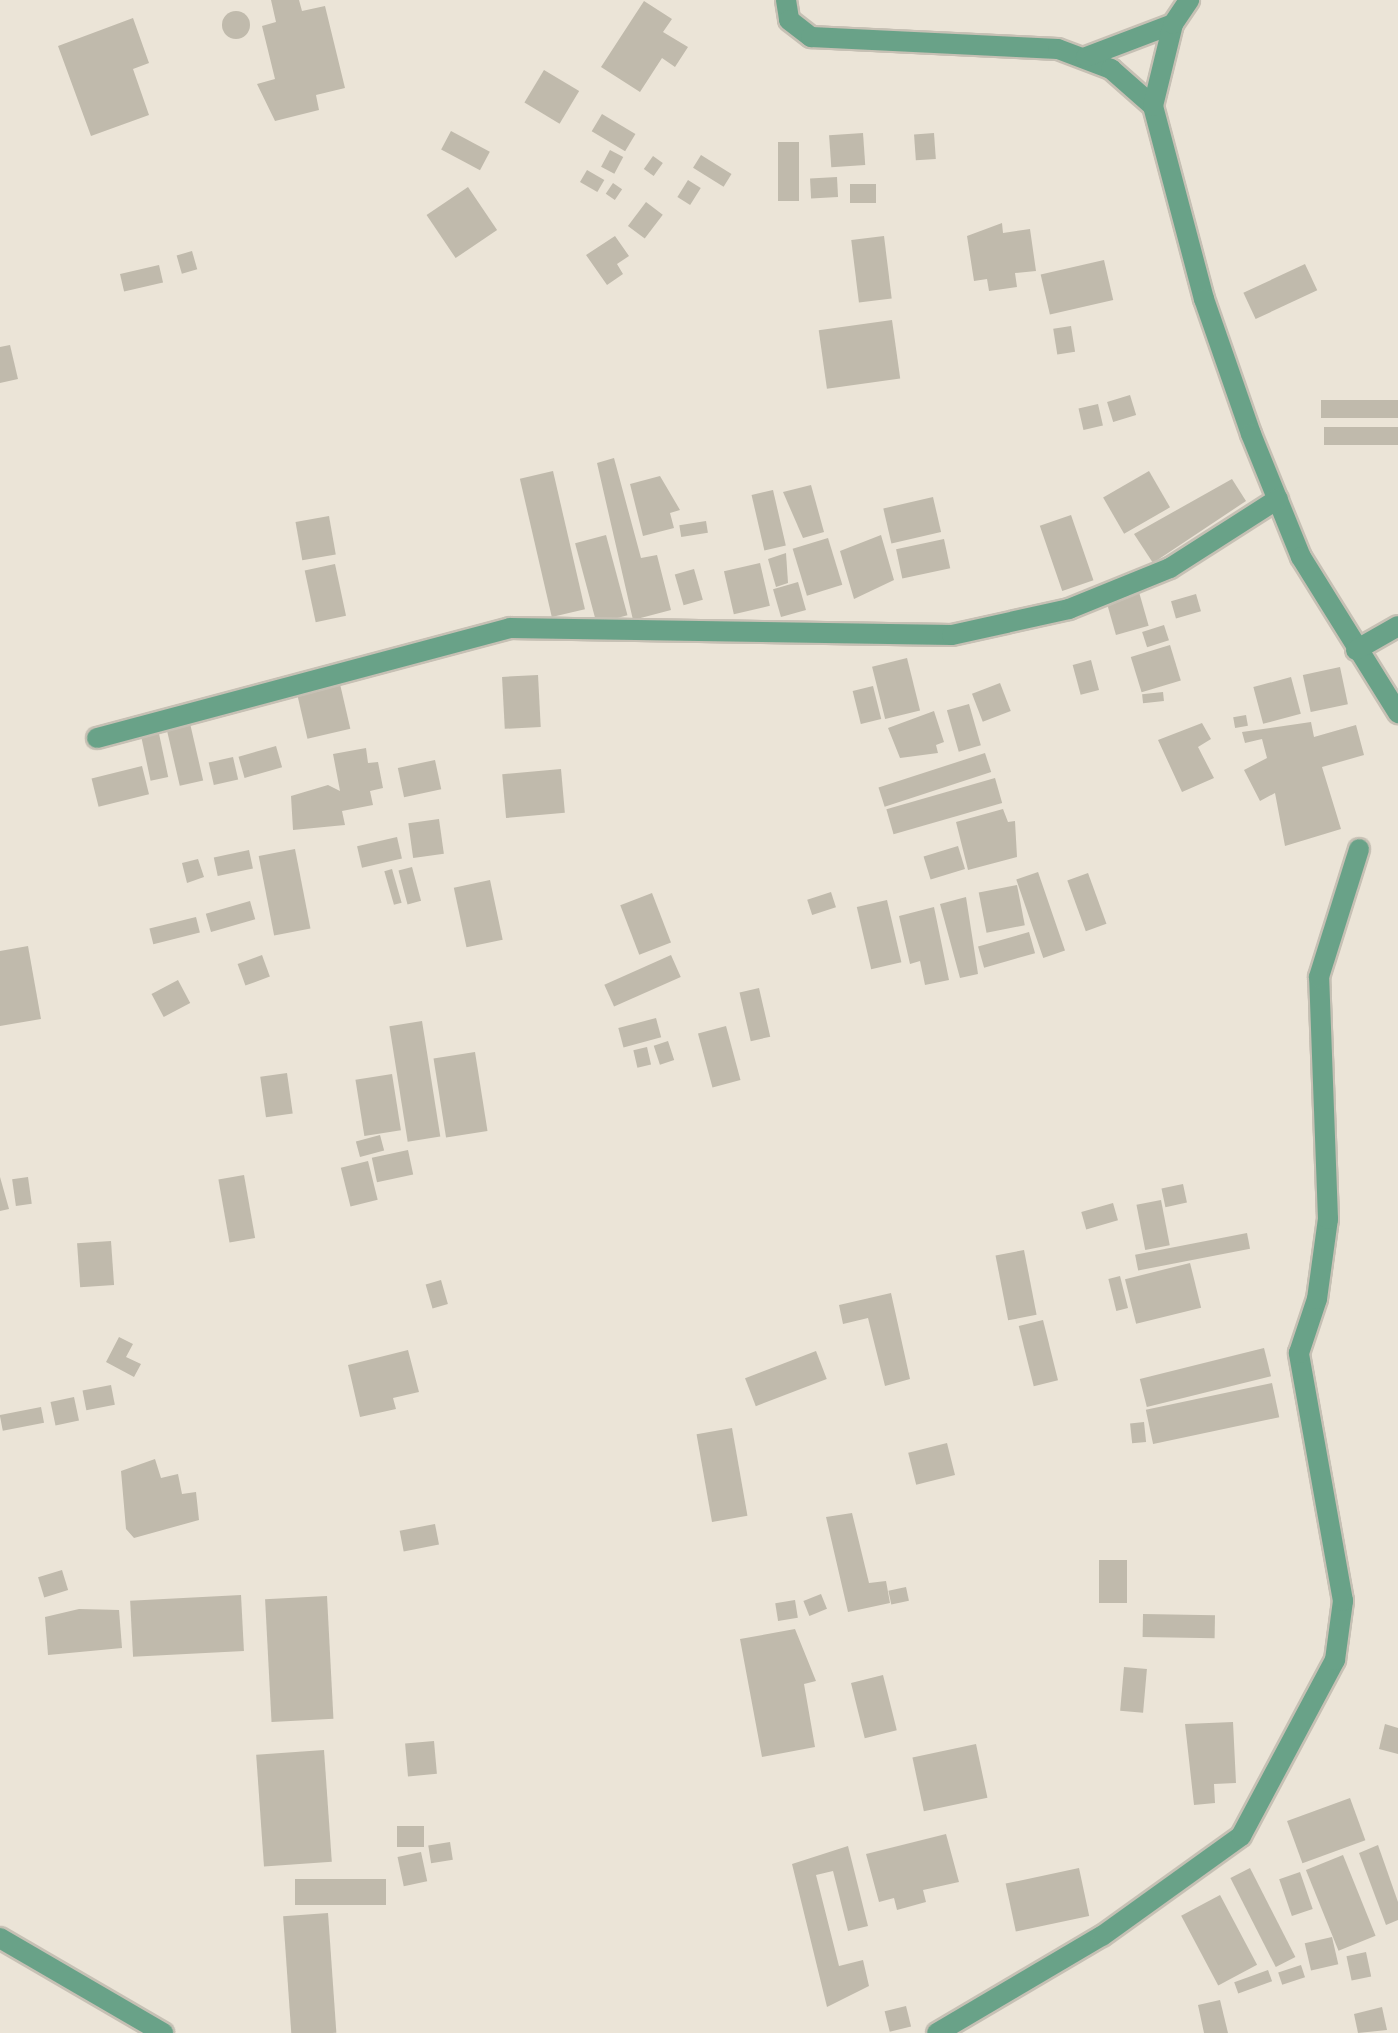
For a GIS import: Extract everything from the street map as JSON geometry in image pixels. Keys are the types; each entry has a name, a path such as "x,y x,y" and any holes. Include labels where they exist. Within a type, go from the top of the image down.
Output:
{"street":[{"path":"786,0 789,20 811,37 1086,57 1173,24"},
{"path":"1189,0 1173,24 1153,106 1204,299 1301,557 1356,650 1398,713"},
{"path":"1086,57 1153,106"},
{"path":"97,738 510,628 952,635 1069,609 1170,568 1278,499"},
{"path":"1356,650 1398,626"},
{"path":"937,2033 1102,1936 1241,1836 1335,1660 1343,1601 1299,1353 1317,1299 1328,1219 1319,977 1359,849"},
{"path":"0,1938 163,2033"}],"building":[{"path":"271,0 299,0 302,11 325,6 345,88 316,95 319,110 275,121 257,84 275,79 262,26 276,22"},
{"path":"644,1 672,19 663,32 688,47 675,67 662,58 640,92 601,67"},
{"path":"236,11 246,15 250,25 246,35 236,39 226,35 222,25 226,15"},
{"path":"133,18 149,63 133,69 149,115 91,136 58,46"},
{"path":"544,70 579,91 560,124 524,103"},
{"path":"602,114 635,134 625,151 592,131"},
{"path":"451,131 490,152 480,170 441,150"},
{"path":"863,133 865,165 831,167 829,135"},
{"path":"934,133 936,159 916,160 914,134"},
{"path":"778,142 799,142 799,201 778,201"},
{"path":"610,150 623,157 614,174 601,167"},
{"path":"701,155 732,174 724,187 693,168"},
{"path":"653,156 663,163 654,176 644,169"},
{"path":"587,170 604,180 597,192 580,182"},
{"path":"837,177 838,197 811,198 810,178"},
{"path":"688,180 701,188 690,205 677,197"},
{"path":"613,183 622,189 615,200 606,194"},
{"path":"850,184 876,184 876,203 850,203"},
{"path":"468,187 497,230 456,258 427,215"},
{"path":"646,202 663,215 645,239 628,226"},
{"path":"1002,223 1003,233 1030,229 1036,271 1015,273 1017,287 989,291 987,279 974,281 967,236"},
{"path":"615,236 629,256 617,264 623,274 607,285 586,255"},
{"path":"884,236 892,299 859,303 851,240"},
{"path":"192,251 197,269 182,274 177,255"},
{"path":"1104,260 1113,300 1050,315 1041,275"},
{"path":"1305,264 1317,290 1256,319 1243,293"},
{"path":"159,265 163,283 124,292 120,274"},
{"path":"892,320 900,378 827,389 819,330"},
{"path":"1071,326 1075,352 1057,354 1053,329"},
{"path":"10,345 18,379 0,383 0,347"},
{"path":"1130,395 1136,415 1113,422 1107,402"},
{"path":"1321,400 1398,400 1398,418 1321,418"},
{"path":"1098,404 1103,425 1083,430 1079,408"},
{"path":"1324,427 1398,427 1398,445 1324,445"},
{"path":"614,458 641,558 657,555 671,610 633,620 597,463"},
{"path":"553,471 585,609 552,617 520,479"},
{"path":"1149,471 1170,507 1124,534 1103,498"},
{"path":"660,476 680,510 670,513 674,528 643,536 630,484"},
{"path":"1232,479 1246,501 1153,563 1134,534"},
{"path":"811,485 824,532 803,538 783,492"},
{"path":"773,490 786,546 764,550 752,495"},
{"path":"933,497 941,532 891,544 883,508"},
{"path":"1071,515 1093,580 1062,591 1040,526"},
{"path":"329,516 336,554 302,560 296,522"},
{"path":"706,521 708,533 681,537 679,525"},
{"path":"606,535 627,615 597,623 575,543"},
{"path":"881,535 894,580 854,599 840,551"},
{"path":"828,538 842,585 807,596 793,549"},
{"path":"944,539 950,568 902,579 896,549"},
{"path":"786,553 788,583 776,587 768,559"},
{"path":"760,563 770,606 734,614 724,571"},
{"path":"335,564 346,616 316,622 305,570"},
{"path":"694,569 703,600 684,605 675,575"},
{"path":"798,582 806,610 781,617 773,589"},
{"path":"1139,592 1149,626 1116,635 1106,601"},
{"path":"1196,594 1201,611 1176,618 1171,601"},
{"path":"1164,625 1169,640 1147,647 1142,632"},
{"path":"1170,645 1181,680 1142,692 1131,657"},
{"path":"907,658 920,710 885,719 872,667"},
{"path":"1091,660 1099,690 1081,695 1073,665"},
{"path":"1340,667 1348,704 1311,712 1303,675"},
{"path":"538,675 541,727 505,729 502,677"},
{"path":"1291,677 1301,714 1263,724 1253,687"},
{"path":"1000,683 1011,711 983,722 972,694"},
{"path":"340,684 350,729 307,739 297,694"},
{"path":"873,686 881,719 861,724 853,691"},
{"path":"1163,692 1164,701 1143,703 1142,694"},
{"path":"969,704 981,745 959,752 947,710"},
{"path":"934,711 944,742 936,745 938,753 900,758 888,728"},
{"path":"1246,715 1248,726 1235,728 1233,717"},
{"path":"189,719 203,780 180,786 166,724"},
{"path":"1311,722 1314,737 1356,725 1364,755 1322,767 1341,829 1285,846 1275,793 1260,801 1244,770 1267,758 1262,739 1245,743 1242,732"},
{"path":"1202,723 1211,739 1198,747 1214,778 1182,792 1158,740"},
{"path":"158,729 168,777 151,781 140,733"},
{"path":"276,746 282,767 245,778 239,757"},
{"path":"366,748 368,763 378,762 383,788 370,791 373,805 342,811 345,825 293,830 291,796 328,785 340,791 333,754"},
{"path":"985,753 991,772 885,807 878,788"},
{"path":"233,757 238,779 214,785 209,763"},
{"path":"435,760 441,789 404,797 398,768"},
{"path":"142,766 149,794 99,807 92,779"},
{"path":"561,769 565,813 506,818 502,774"},
{"path":"995,778 1002,803 894,834 886,809"},
{"path":"1003,809 1008,822 1015,821 1017,857 968,870 956,822"},
{"path":"439,819 444,854 413,858 408,823"},
{"path":"397,837 402,858 362,868 357,846"},
{"path":"958,846 965,869 931,879 924,857"},
{"path":"295,849 310,929 274,936 259,856"},
{"path":"249,850 253,869 218,876 214,857"},
{"path":"198,859 204,877 187,883 182,863"},
{"path":"412,867 421,901 408,904 398,871"},
{"path":"392,869 402,903 394,905 384,871"},
{"path":"1038,872 1065,950 1043,958 1016,879"},
{"path":"1088,873 1106,924 1086,931 1067,881"},
{"path":"490,880 503,940 466,947 454,888"},
{"path":"1017,885 1025,925 987,933 979,892"},
{"path":"831,892 836,907 812,915 807,900"},
{"path":"652,893 671,942 639,955 620,905"},
{"path":"966,897 978,974 960,978 940,904"},
{"path":"887,900 901,962 871,969 857,907"},
{"path":"250,901 255,919 211,932 206,914"},
{"path":"934,907 949,980 925,985 920,961 910,964 899,916"},
{"path":"196,917 200,933 153,944 149,929"},
{"path":"1029,932 1035,953 984,968 978,947"},
{"path":"28,946 41,1019 0,1026 0,951"},
{"path":"262,955 270,977 245,986 238,964"},
{"path":"671,955 681,977 614,1007 604,985"},
{"path":"178,980 190,1003 164,1017 152,994"},
{"path":"759,988 770,1037 751,1041 740,992"},
{"path":"656,1018 661,1037 624,1047 618,1028"},
{"path":"422,1021 440,1137 408,1142 389,1026"},
{"path":"726,1026 740,1080 712,1088 698,1034"},
{"path":"668,1041 674,1060 660,1065 654,1046"},
{"path":"647,1047 651,1065 637,1068 633,1050"},
{"path":"475,1052 488,1131 446,1138 434,1059"},
{"path":"287,1073 293,1114 266,1117 260,1077"},
{"path":"392,1074 401,1130 364,1136 355,1080"},
{"path":"380,1135 384,1150 360,1157 356,1141"},
{"path":"408,1150 413,1174 377,1182 372,1158"},
{"path":"368,1161 378,1200 351,1207 341,1168"},
{"path":"244,1175 255,1238 230,1243 218,1180"},
{"path":"0,1177 9,1209 0,1211"},
{"path":"28,1177 32,1204 16,1206 12,1179"},
{"path":"1183,1184 1187,1203 1165,1207 1161,1189"},
{"path":"1161,1200 1170,1245 1145,1250 1136,1205"},
{"path":"1113,1203 1118,1220 1086,1229 1081,1212"},
{"path":"1247,1233 1250,1249 1138,1270 1135,1255"},
{"path":"111,1241 114,1285 80,1287 77,1243"},
{"path":"1024,1250 1037,1315 1008,1320 996,1256"},
{"path":"1190,1263 1201,1308 1136,1324 1125,1279"},
{"path":"1120,1276 1128,1308 1116,1311 1108,1279"},
{"path":"441,1280 448,1304 433,1308 426,1284"},
{"path":"891,1293 910,1379 885,1386 868,1318 843,1324 839,1305"},
{"path":"1043,1320 1058,1380 1034,1386 1019,1326"},
{"path":"119,1337 133,1344 126,1357 141,1364 134,1377 106,1362"},
{"path":"1264,1348 1271,1376 1147,1407 1140,1379"},
{"path":"408,1350 419,1392 393,1398 396,1409 360,1417 348,1365"},
{"path":"816,1351 827,1379 756,1406 745,1378"},
{"path":"1272,1383 1279,1417 1153,1444 1146,1410"},
{"path":"111,1385 115,1405 86,1410 83,1391"},
{"path":"74,1397 79,1420 56,1425 51,1402"},
{"path":"41,1407 44,1423 3,1431 0,1415"},
{"path":"1144,1422 1146,1442 1132,1443 1130,1423"},
{"path":"732,1428 747,1516 712,1522 697,1434"},
{"path":"947,1443 955,1475 916,1485 908,1453"},
{"path":"155,1459 161,1478 178,1474 182,1494 196,1492 199,1520 134,1538 126,1529 121,1471"},
{"path":"852,1513 869,1583 886,1581 890,1603 848,1612 826,1517"},
{"path":"435,1524 439,1545 404,1551 400,1531"},
{"path":"1099,1560 1127,1560 1127,1603 1099,1603"},
{"path":"62,1570 68,1590 44,1597 38,1577"},
{"path":"906,1587 909,1601 891,1604 888,1591"},
{"path":"821,1594 827,1609 809,1616 803,1601"},
{"path":"241,1595 244,1651 133,1657 130,1601"},
{"path":"327,1596 333,1719 272,1722 265,1599"},
{"path":"795,1600 798,1618 778,1621 775,1603"},
{"path":"79,1609 119,1610 122,1648 48,1655 45,1617"},
{"path":"1143,1614 1215,1615 1215,1638 1143,1637"},
{"path":"795,1629 816,1681 804,1684 815,1747 762,1757 740,1639"},
{"path":"1124,1667 1147,1669 1143,1713 1120,1711"},
{"path":"883,1675 897,1730 865,1738 851,1683"},
{"path":"1233,1722 1236,1783 1214,1784 1215,1803 1194,1805 1185,1724"},
{"path":"1385,1724 1398,1728 1398,1754 1379,1749"},
{"path":"434,1741 437,1774 408,1776 405,1744"},
{"path":"976,1744 987,1798 924,1811 912,1758"},
{"path":"324,1750 332,1862 264,1866 256,1755"},
{"path":"1350,1798 1365,1840 1302,1863 1287,1821"},
{"path":"397,1826 424,1826 424,1847 397,1847"},
{"path":"946,1834 959,1882 923,1890 926,1902 897,1910 894,1898 879,1902 866,1854"},
{"path":"450,1842 453,1860 431,1863 428,1845"},
{"path":"1378,1845 1398,1902 1398,1920 1386,1925 1359,1853"},
{"path":"848,1846 868,1926 848,1931 833,1871 816,1875 839,1966 863,1960 869,1986 827,2007 792,1864"},
{"path":"421,1852 427,1881 404,1886 398,1857"},
{"path":"1343,1855 1376,1936 1339,1951 1306,1870"},
{"path":"1079,1868 1089,1916 1016,1932 1006,1884"},
{"path":"1250,1868 1295,1957 1276,1967 1230,1878"},
{"path":"1300,1872 1313,1909 1292,1916 1279,1879"},
{"path":"295,1879 386,1879 386,1905 295,1905"},
{"path":"1220,1895 1257,1965 1218,1985 1181,1916"},
{"path":"328,1913 336,2033 291,2033 283,1916"},
{"path":"1332,1937 1338,1964 1311,1971 1305,1943"},
{"path":"1366,1952 1371,1976 1352,1981 1346,1956"},
{"path":"1301,1965 1305,1977 1282,1985 1278,1972"},
{"path":"1268,1970 1272,1981 1238,1994 1234,1982"},
{"path":"1220,2000 1228,2033 1204,2033 1198,2005"},
{"path":"906,2006 911,2026 890,2032 885,2011"},
{"path":"1382,2007 1387,2030 1358,2033 1354,2014"}]}
